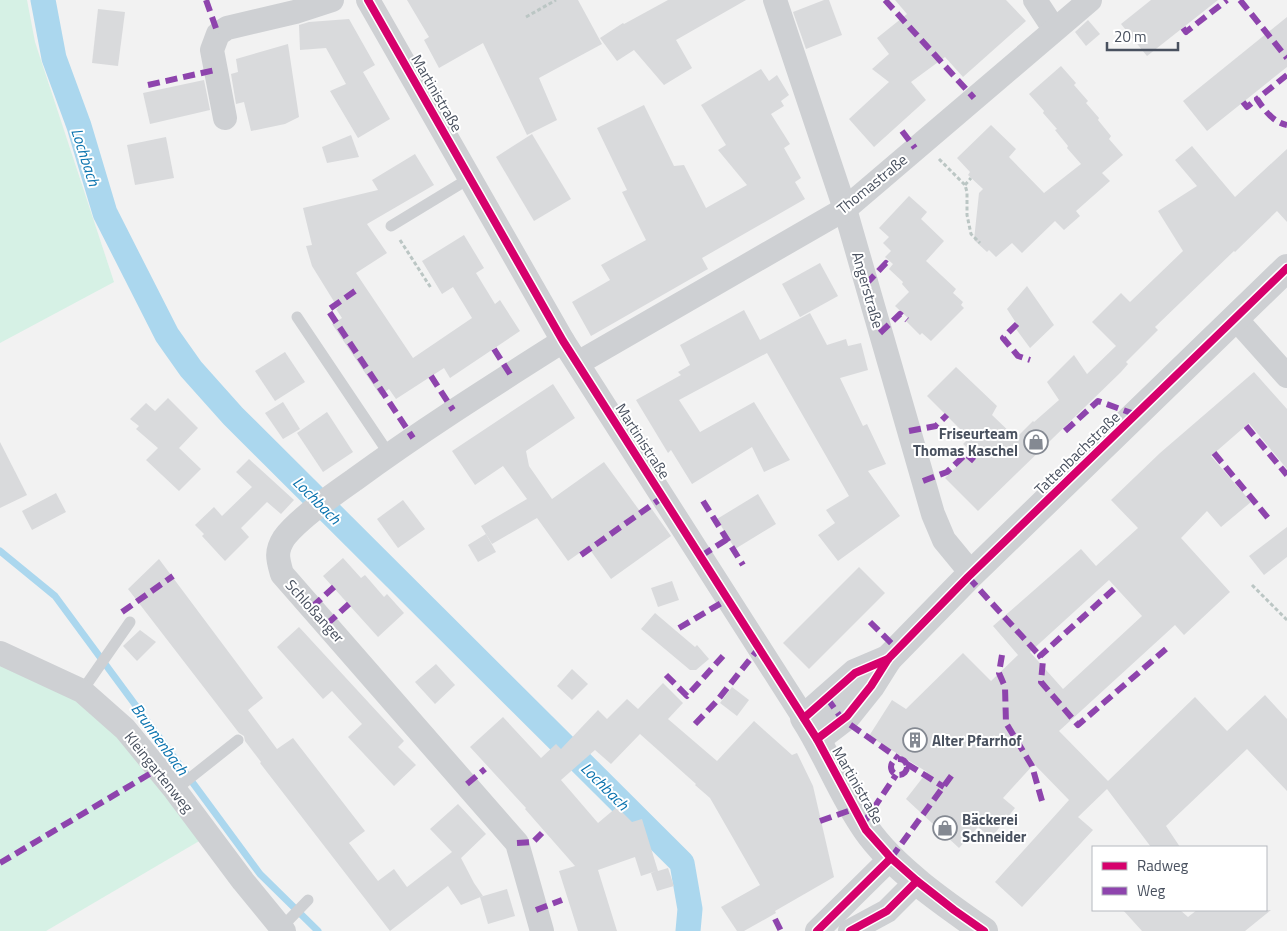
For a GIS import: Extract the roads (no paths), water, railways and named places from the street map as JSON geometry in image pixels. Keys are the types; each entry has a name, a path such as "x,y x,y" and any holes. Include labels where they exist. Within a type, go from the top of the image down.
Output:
{"street":[{"path":"225,118 212,50 218,34 227,28 295,12 332,0"},
{"name":"Martinistraße","path":"368,0 563,340 811,729 866,830 891,858 954,910 984,931"},
{"name":"Angerstraße","path":"775,0 844,209 933,514 944,540 972,574"},
{"path":"1035,0 1054,30"},
{"name":"Thomastraße","path":"578,363 844,209 1090,0"},
{"name":"Tattenbachstraße","path":"811,729 846,716 871,686 888,659 972,574 1287,268"},
{"path":"1236,318 1287,376"},
{"name":"Schloßanger","path":"542,931 517,843 282,574 277,555 284,538 304,518 334,494 453,410 563,340"},
{"name":"Kleingartenweg","path":"0,653 82,691 125,729 177,788 243,881 284,926"},
{"path":"818,931 891,858"},
{"path":"850,931 887,911 918,881"}],"lane":[{"path":"391,226 470,178"},
{"path":"297,317 389,454"},
{"path":"82,691 130,622"},
{"path":"177,788 238,740"},
{"path":"284,926 308,900"}],"waterway":[{"name":"Lochbach","path":"43,0 54,58 79,126 105,213 167,335 191,369 233,416 682,863 690,909 688,931"},
{"name":"Brunnenbach","path":"0,551 55,596 260,874 318,931"}],"place":[{"name":"Friseurteam Thomas Kaschel","path":"1036,442"},
{"name":"Alter Pfarrhof","path":"915,740"},
{"name":"Bäckerei Schneider","path":"945,828"}]}
